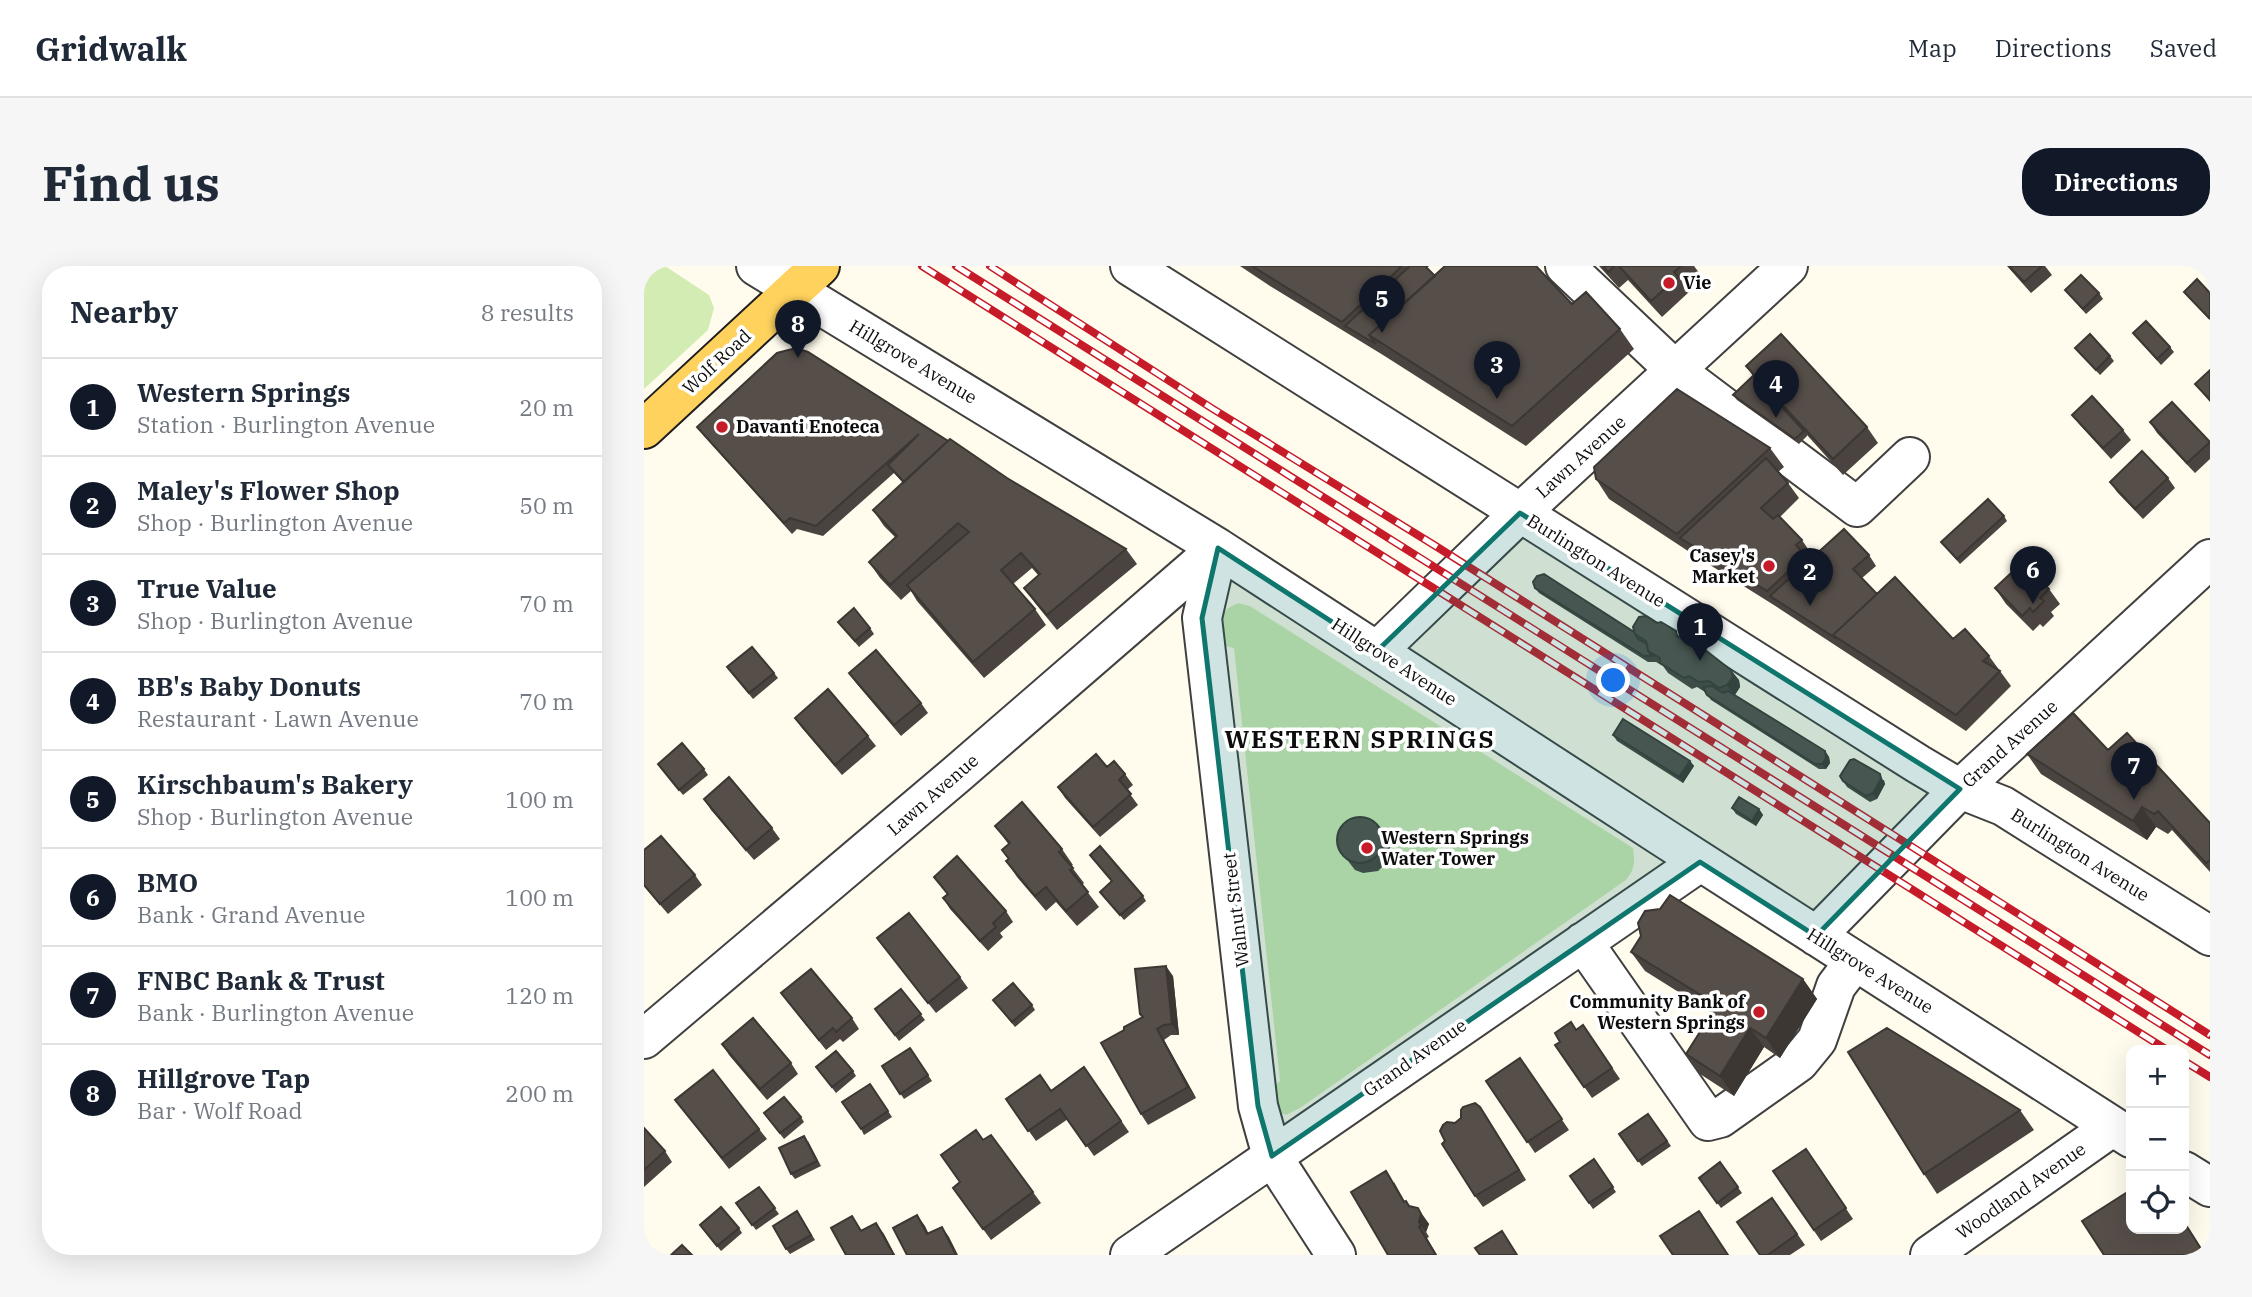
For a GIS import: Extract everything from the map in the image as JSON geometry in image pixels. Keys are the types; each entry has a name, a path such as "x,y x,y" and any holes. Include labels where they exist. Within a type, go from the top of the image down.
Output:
{"main road":[{"name":"Wolf Road","path":"644,429 807,278"}],"street":[{"name":"Hillgrove Avenue","path":"756,266 807,278 1700,862 2122,1133"},
{"name":"Burlington Avenue","path":"1130,266 1960,789 2003,806 2210,936"},
{"path":"1565,266 1675,371 1857,507 1910,457"},
{"name":"Lawn Avenue","path":"1377,651 1520,513 1786,267"},
{"name":"Lawn Avenue","path":"644,1040 1218,548"},
{"name":"Walnut Street","path":"1218,548 1202,618 1258,1106 1272,1156 1336,1255"},
{"name":"Grand Avenue","path":"1816,936 1960,789 2210,559"},
{"name":"Grand Avenue","path":"1130,1255 1700,862"},
{"path":"1583,942 1708,1121 1720,1118 1799,1062 1817,1040 1836,986 1855,961"},
{"name":"Woodland Avenue","path":"1930,1255 2122,1133"},
{"path":"2189,1174 2210,1187"}],"highlighted area":[{"path":"1520,513 1960,789 1816,936 1700,862 1272,1156 1258,1106 1202,618 1218,548 1377,651"}],"green space":[{"path":"644,266 665,266 709,295 714,308 708,330 644,389"},
{"path":"1238,603 1250,606 1633,848 1634,853 1633,869 1626,880 1300,1108 1286,1115 1277,1111 1269,1090 1280,1081 1234,648 1222,645 1221,617 1228,608"}],"building":[{"path":"1252,266 1402,266 1342,322"},
{"path":"1410,266 1425,266 1435,276 1369,335 1376,344 1345,326"},
{"path":"1445,266 1536,266 1572,304 1586,292 1620,329 1512,426 1369,335"},
{"path":"1603,266 1615,266 1608,272"},
{"path":"1619,266 1681,266 1674,272 1678,277 1651,301"},
{"path":"2009,266 2042,266 2024,282"},
{"path":"2081,275 2099,293 2083,309 2065,290"},
{"path":"2197,279 2210,293 2209,318 2184,292"},
{"path":"2146,321 2170,347 2157,359 2133,333"},
{"path":"1781,334 1867,427 1833,459 1746,366"},
{"path":"2090,334 2110,356 2096,370 2075,348"},
{"path":"796,348 808,352 948,441 904,482 888,465 919,434 816,526 790,518 784,523 697,427 777,353"},
{"path":"2210,370 2210,400 2195,384"},
{"path":"1753,376 1804,431 1795,439 1733,395"},
{"path":"1677,389 1770,448 1677,534 1596,479 1594,467"},
{"path":"2092,396 2123,430 2103,448 2072,415"},
{"path":"2172,402 2210,442 2187,463 2150,422"},
{"path":"950,439 1007,478 1126,549 1047,615 1024,588 1040,574 1021,553 1001,570 1035,609 973,662 907,585 969,532 958,523 890,585 869,562 897,536 873,510"},
{"path":"2142,451 2168,478 2135,509 2110,482"},
{"path":"1766,458 1788,483 1761,508 1773,519 1778,515 1802,540 1796,545 1805,556 1767,591 1680,538"},
{"path":"1988,499 2004,516 1957,559 1941,542"},
{"path":"1844,529 1869,555 1853,569 1877,594 1833,635 1837,639 1770,596"},
{"path":"2023,562 2049,589 2040,598 2044,601 2033,612 2030,608 2022,616 1995,588"},
{"path":"1544,574 1634,632 1638,639 1647,644 1652,656 1644,656 1535,588 1533,582 1537,576"},
{"path":"1895,577 1953,639 1965,629 1989,656 1983,661 2000,671 1956,715 1833,635"},
{"path":"854,608 870,628 855,641 838,622"},
{"path":"1646,616 1676,631 1677,636 1700,650 1704,649 1731,670 1733,677 1727,685 1719,688 1709,681 1699,682 1689,676 1684,678 1660,663 1660,658 1648,651 1646,641 1635,634 1633,627 1639,617"},
{"path":"752,647 774,673 749,693 727,667"},
{"path":"876,650 921,703 894,725 849,673"},
{"path":"1712,686 1723,693 1728,691 1825,751 1826,758 1822,764 1815,764 1707,695 1703,687"},
{"path":"828,689 868,736 835,765 795,718"},
{"path":"2073,713 2108,750 2127,733 2210,823 2210,860 2206,863 2158,811 2154,814 2142,807 2133,821 2027,754"},
{"path":"1623,719 1690,761 1679,777 1613,735"},
{"path":"682,743 704,769 679,790 658,764"},
{"path":"1096,754 1107,767 1114,761 1125,774 1119,780 1131,794 1093,827 1058,787"},
{"path":"1854,759 1880,774 1881,779 1873,793 1866,796 1843,781 1840,776 1850,760"},
{"path":"729,777 772,828 746,850 704,799"},
{"path":"1739,797 1759,809 1752,821 1732,808"},
{"path":"1022,802 1062,849 1059,852 1088,892 1066,911 1046,887 1035,896 1006,861 1009,859 1002,850 1010,843 995,826"},
{"name":"Western Springs Water Tower","path":"1360,817 1376,824 1383,840 1376,856 1360,863 1344,856 1337,840 1344,824"},
{"path":"661,836 695,875 660,904 644,885 644,850"},
{"path":"1100,846 1143,896 1120,915 1100,892 1112,881 1090,855"},
{"path":"957,856 1006,911 993,923 996,927 980,941 943,898 948,894 934,877"},
{"name":"Community Bank of Western Springs","path":"1670,895 1803,979 1766,1038 1750,1028 1720,1076 1686,1054 1717,1005 1631,952 1641,936 1638,923 1645,911 1660,909"},
{"path":"909,913 960,977 928,1003 877,938"},
{"path":"1166,966 1172,1024 1157,1029 1188,1087 1141,1114 1101,1043 1143,1017 1140,1014 1135,969"},
{"path":"811,969 852,1018 836,1032 833,1028 819,1040 781,993"},
{"path":"1013,983 1032,1005 1012,1022 993,1000"},
{"path":"901,989 921,1014 895,1035 875,1009"},
{"path":"753,1018 791,1063 760,1089 722,1044"},
{"path":"1571,1022 1576,1030 1583,1025 1612,1068 1584,1087 1555,1045 1560,1042 1555,1033"},
{"path":"1887,1028 2020,1110 1924,1174 1848,1052"},
{"path":"910,1048 928,1075 900,1094 882,1066"},
{"path":"836,1051 853,1071 832,1087 816,1067"},
{"path":"1520,1058 1562,1119 1527,1142 1486,1081"},
{"path":"1084,1067 1121,1121 1086,1146 1060,1109 1028,1131 1006,1099 1040,1075 1051,1091"},
{"path":"713,1070 759,1129 722,1158 675,1100"},
{"path":"870,1084 888,1111 861,1129 842,1102"},
{"path":"784,1097 801,1117 780,1133 764,1113"},
{"path":"1475,1103 1519,1170 1475,1196 1442,1144 1445,1141 1440,1131 1447,1122 1455,1123 1461,1118 1463,1107"},
{"path":"1648,1114 1667,1141 1638,1161 1619,1134"},
{"path":"644,1128 665,1151 644,1170"},
{"path":"976,1130 983,1140 991,1135 1033,1192 983,1229 953,1188 960,1182 941,1155"},
{"path":"804,1136 817,1161 791,1174 779,1148"},
{"path":"1806,1149 1846,1208 1814,1230 1773,1171"},
{"path":"1594,1159 1613,1187 1589,1203 1570,1176"},
{"path":"1720,1162 1738,1187 1717,1203 1699,1178"},
{"path":"1386,1171 1404,1202 1418,1208 1421,1214 1419,1227 1436,1255 1388,1255 1351,1192"},
{"path":"759,1187 775,1208 752,1225 736,1203"},
{"path":"2126,1193 2126,1234 2189,1234 2189,1230 2203,1252 2198,1255 2104,1255 2082,1221"},
{"path":"1772,1198 1797,1234 1768,1255 1760,1255 1737,1222"},
{"path":"721,1207 739,1228 717,1246 700,1225"},
{"path":"797,1211 811,1235 786,1249 773,1226"},
{"path":"1699,1211 1728,1255 1673,1255 1660,1236"},
{"path":"917,1215 927,1234 942,1227 956,1255 907,1255 893,1228"},
{"path":"852,1216 861,1231 876,1223 894,1255 846,1255 831,1228"},
{"path":"1502,1231 1517,1255 1480,1255 1475,1248"},
{"path":"682,1245 692,1255 671,1255"}],"railway":[{"path":"922,266 2159,1045"},
{"path":"956,266 2210,1055"},
{"path":"990,266 2210,1035"},
{"path":"2189,1064 2210,1077"}],"place":[{"name":"Vie","path":"1669,283"},
{"name":"Kirschbaum's Bakery","path":"1382,333"},
{"name":"Hillgrove Tap","path":"798,358"},
{"name":"True Value","path":"1497,399"},
{"name":"BB's Baby Donuts","path":"1776,418"},
{"name":"Davanti Enoteca","path":"722,427"},
{"name":"Casey's Market","path":"1769,566"},
{"name":"BMO","path":"2033,604"},
{"name":"Maley's Flower Shop","path":"1810,606"},
{"name":"Western Springs","path":"1700,661"},
{"name":"FNBC Bank & Trust","path":"2134,800"},
{"name":"Western Springs Water Tower","path":"1367,848"},
{"name":"Community Bank of Western Springs","path":"1759,1012"}],"district":[{"name":"WESTERN SPRINGS","path":"1360,740"}]}
